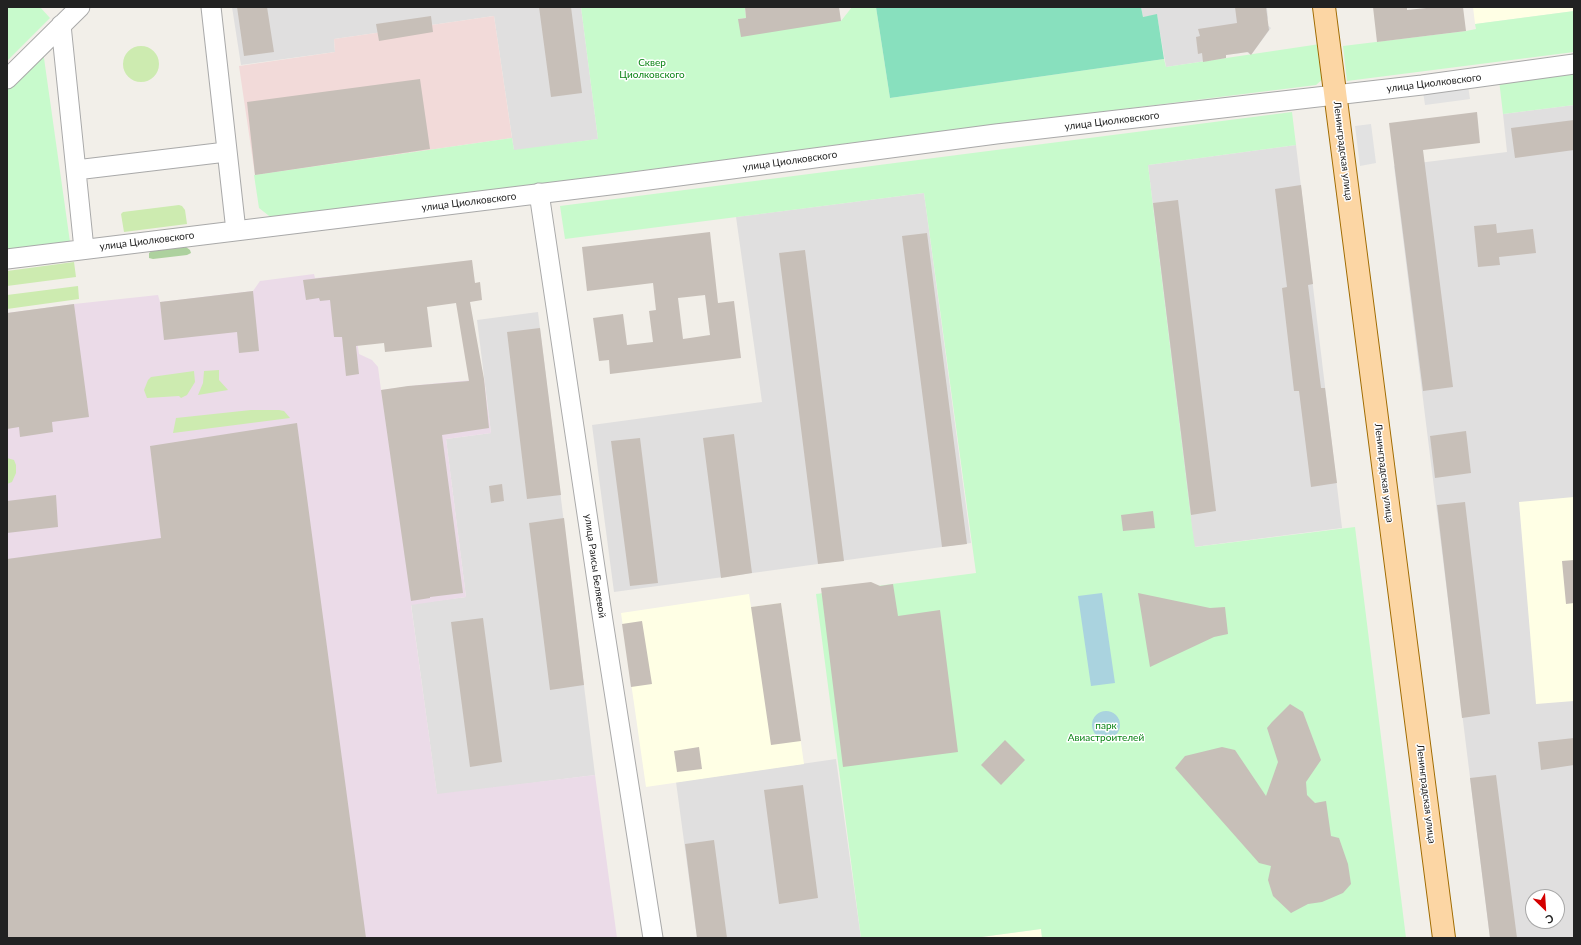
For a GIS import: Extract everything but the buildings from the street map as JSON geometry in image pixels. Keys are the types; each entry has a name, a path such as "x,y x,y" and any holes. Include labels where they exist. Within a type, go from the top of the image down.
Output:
{"main road":[{"name":"Ленинградская улица","path":"1324,7 1444,938"}],"street":[{"path":"7,79 80,7"},
{"path":"211,7 221,110 236,231"},
{"path":"61,25 84,249"},
{"name":"улица Циолковского","path":"7,259 539,193 996,134 1422,85 1574,64"},
{"path":"76,170 226,152"},
{"name":"улица Раисы Беляевой","path":"539,193 603,621 653,938"}],"shaded area":[{"path":"232,7 581,7 598,139 514,151 494,16 334,39 335,52 241,65"},
{"path":"1141,7 1270,7 1267,8 1268,18 1265,23 1271,28 1251,55 1244,50 1241,53 1226,55 1226,58 1166,67 1157,15 1143,17"},
{"path":"1473,7 1574,7 1574,11 1475,24"},
{"path":"494,16 512,138 255,175 239,66 335,52 334,39"},
{"path":"1467,79 1470,99 1425,105 1422,85"},
{"path":"1574,105 1574,938 1490,938 1394,166 1507,152 1503,114"},
{"path":"1371,124 1376,163 1360,166 1355,126"},
{"path":"1296,145 1342,528 1194,547 1148,165"},
{"path":"924,193 971,543 614,592 592,425 762,402 736,217"},
{"path":"314,274 315,278 347,275 359,354 372,360 378,367 381,390 484,379 491,433 446,439 466,597 411,605 437,794 595,775 617,938 7,938 7,313 158,295 160,302 253,291 260,281"},
{"path":"538,312 595,775 437,795 411,604 466,597 446,439 491,433 477,320"},
{"path":"1574,497 1574,701 1536,704 1519,502"},
{"path":"749,594 751,607 781,603 804,764 646,787 621,613"},
{"path":"836,759 861,938 697,938 676,782"},
{"path":"1041,929 1042,938 974,938"}],"green space":[{"path":"7,7 40,7 50,18 7,61"},
{"name":"Сквер Циолковского","path":"581,7 745,7 746,18 738,19 841,21 852,7 876,7 890,98 1164,59 1166,67 1320,44 1324,78 1316,85 859,142 273,219 259,208 254,175 512,138 514,150 598,139"},
{"path":"876,7 1141,7 1143,17 1157,14 1164,59 890,98"},
{"path":"1574,11 1574,52 1347,81 1343,46 1466,31 1476,29 1475,24"},
{"path":"144,46 154,51 158,57 158,71 154,77 148,81 138,82 128,77 124,71 123,61 128,51 134,47"},
{"path":"43,51 70,242 7,250 7,88"},
{"path":"1574,71 1574,105 1503,114 1499,80"},
{"name":"парк Авиастроителей","path":"1292,112 1296,145 1148,165 1192,527 1195,547 1355,527 1406,938 1042,938 1041,929 974,938 861,938 816,594 976,573 924,193 565,239 560,206"},
{"path":"179,205 185,210 187,224 124,232 121,214 123,212"},
{"path":"186,247 191,253 187,255 153,259 149,258 149,253 152,251"},
{"path":"74,262 76,277 7,286 7,271"},
{"path":"78,286 79,299 7,309 7,295"},
{"path":"219,370 219,380 228,390 198,395 203,383 204,371"},
{"path":"194,371 195,382 187,395 181,398 179,396 147,398 144,390 148,380 151,377"},
{"path":"251,410 284,411 290,418 173,433 176,418"},
{"path":"7,458 14,460 16,465 16,473 12,482 7,484"}],"water":[{"path":"1102,593 1115,683 1091,686 1078,596"},
{"path":"1106,711 1116,715 1120,725 1116,735 1106,739 1096,735 1092,725 1096,715"}]}
